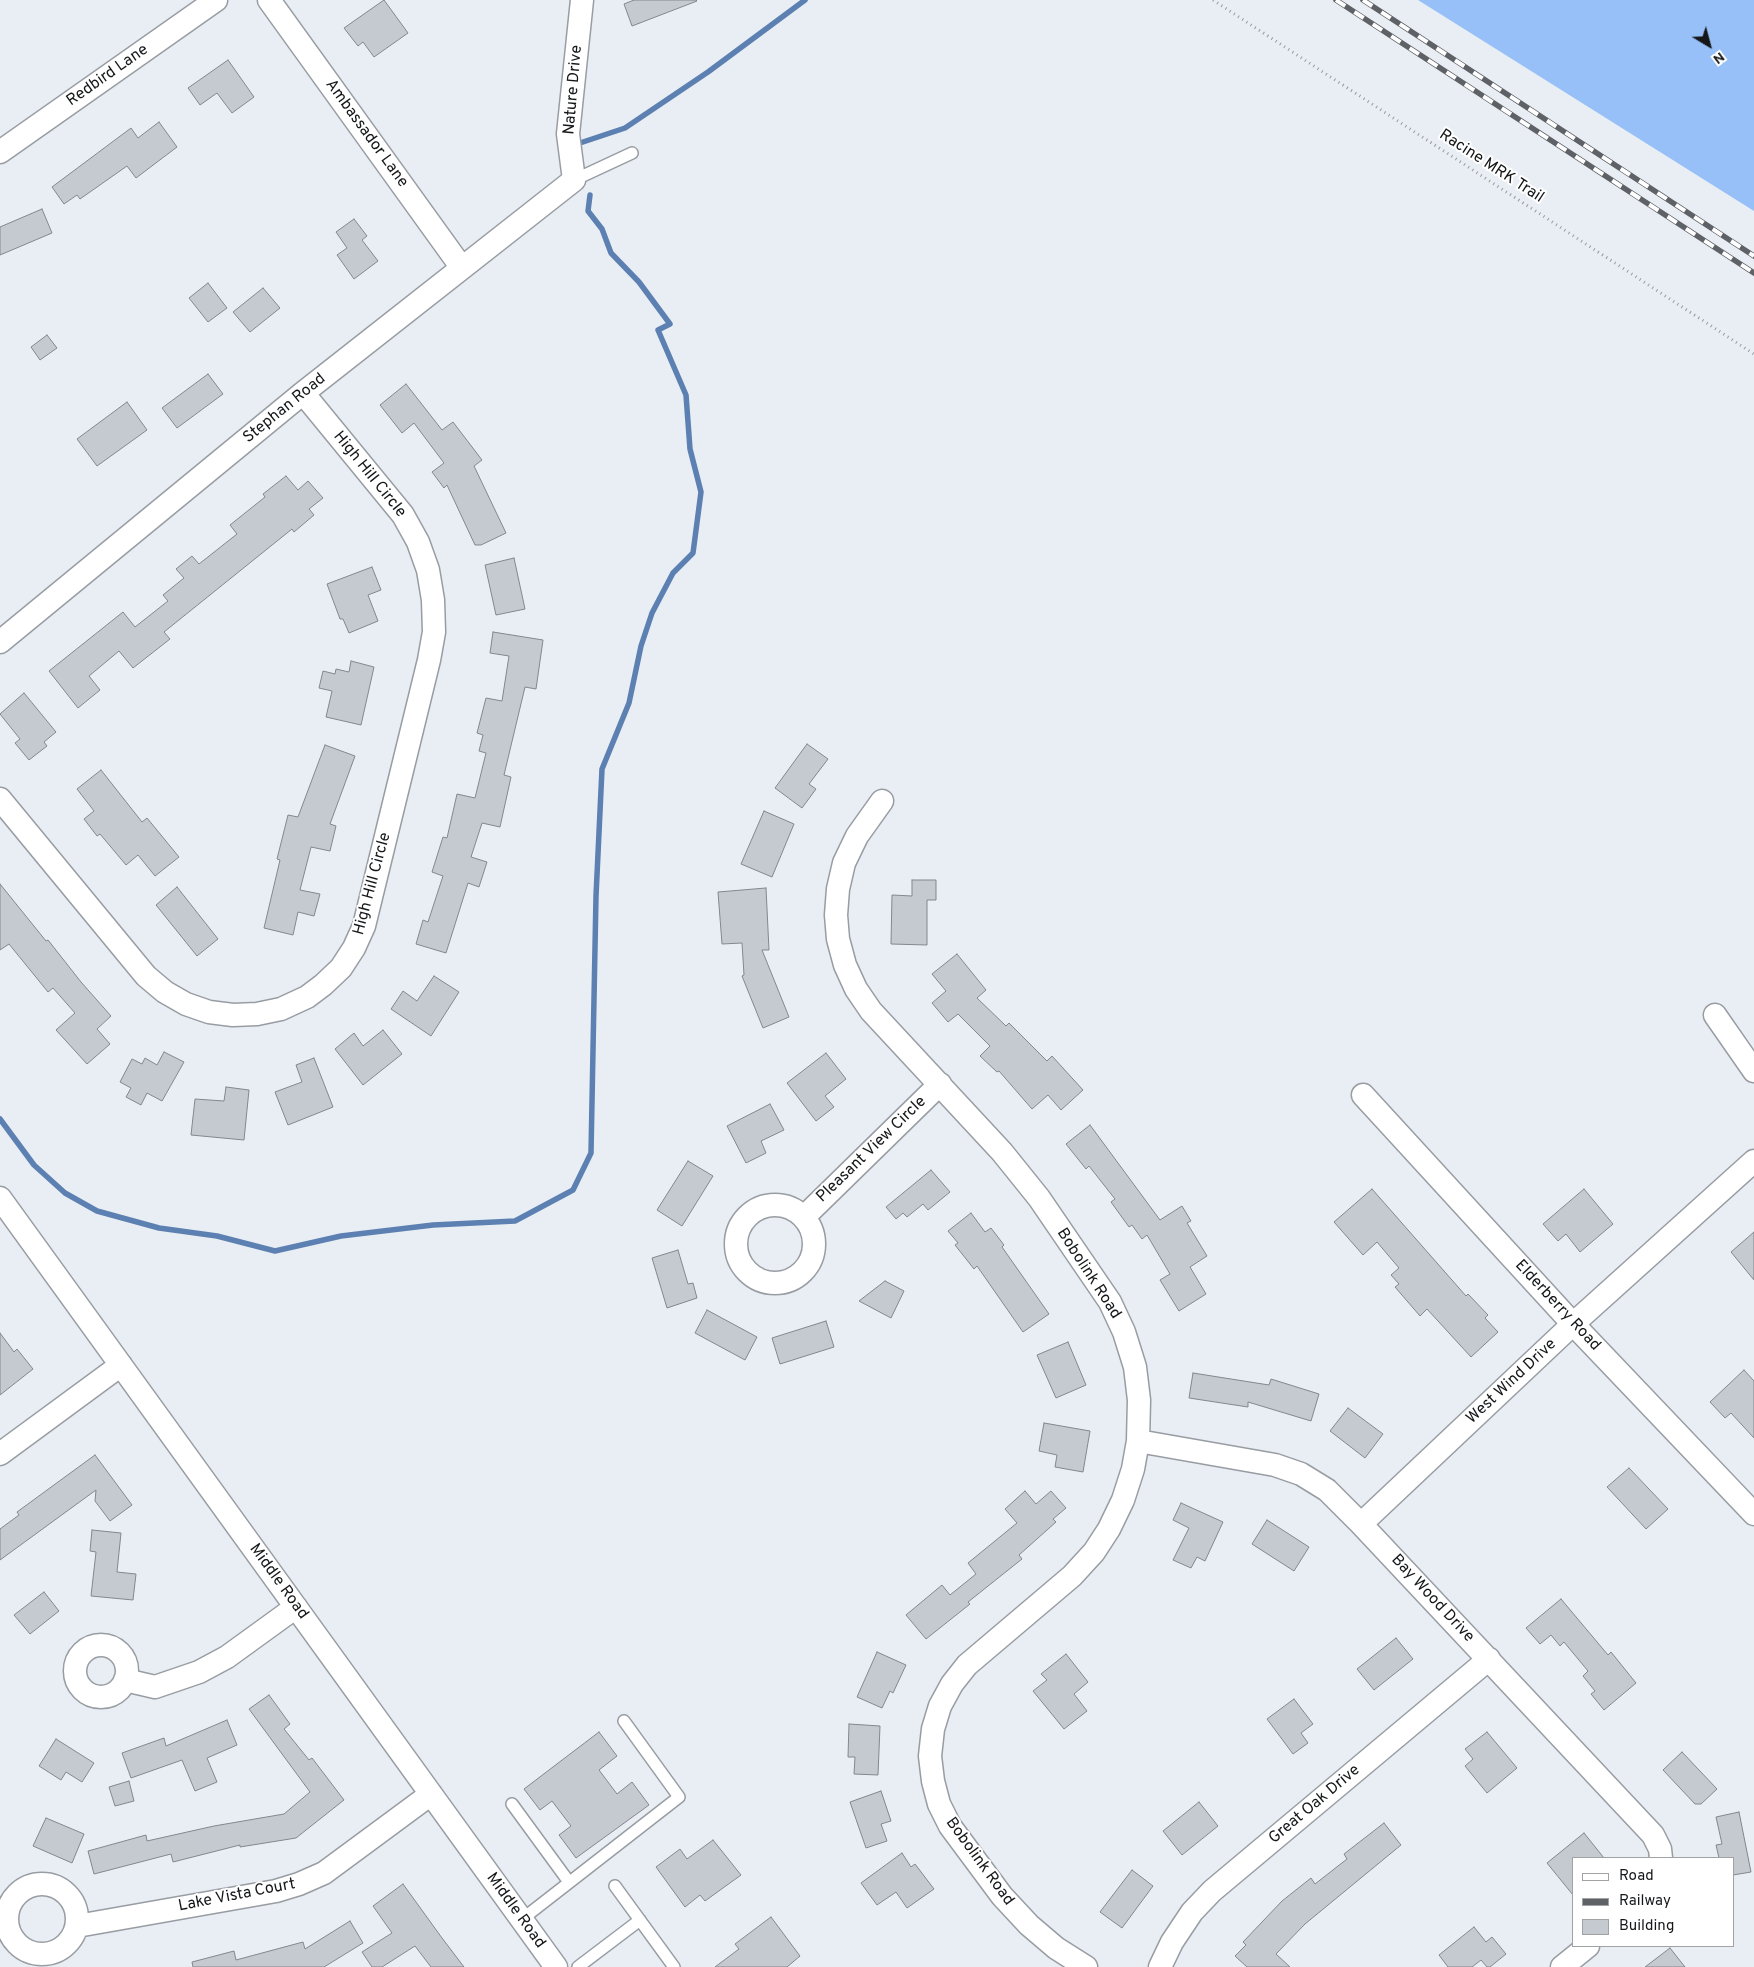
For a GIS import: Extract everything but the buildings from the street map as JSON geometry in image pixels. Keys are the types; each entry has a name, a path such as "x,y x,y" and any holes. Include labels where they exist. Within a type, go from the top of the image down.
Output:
{"street":[{"name":"Redbird Lane","path":"0,152 216,0"},
{"name":"Ambassador Lane","path":"269,0 462,268"},
{"name":"Nature Drive","path":"574,180 568,134 582,0"},
{"name":"Stephan Road","path":"0,642 303,393 574,180"},
{"name":"High Hill Circle","path":"0,799 146,976 165,992 186,1004 209,1012 233,1015 257,1014 281,1009 307,997 341,968 354,948 364,926 429,660 434,632 434,600 426,563 418,542 403,515 303,393"},
{"name":"Bobolink Road","path":"882,801 856,836 844,863 838,889 836,915 838,939 845,965 856,989 871,1011 1002,1152 1033,1190 1110,1302 1124,1332 1135,1367 1139,1400 1138,1441 1133,1469 1123,1500 1109,1529 1094,1552 1072,1576 967,1665 952,1684 940,1706 933,1729 931,1747 933,1781 940,1804 950,1826 1002,1896 1028,1925 1056,1948 1086,1967"},
{"path":"1715,1015 1754,1071"},
{"name":"Pleasant View Circle","path":"804,1217 940,1084"},
{"name":"Elderberry Road","path":"1363,1095 1572,1324 1754,1514"},
{"name":"West Wind Drive","path":"1361,1524 1572,1324 1754,1161"},
{"name":"Middle Road","path":"0,1198 556,1967"},
{"path":"0,1454 121,1365"},
{"name":"Bay Wood Drive","path":"1138,1441 1275,1464 1301,1474 1326,1490 1361,1524 1489,1659 1653,1835 1660,1849 1661,1857"},
{"path":"126,1680 155,1687 199,1672 227,1657 296,1607"},
{"name":"Great Oak Drive","path":"1160,1967 1172,1942 1187,1919 1212,1891 1489,1659"},
{"name":"Lake Vista Court","path":"77,1926 276,1891 300,1884 324,1873 431,1794"},
{"path":"1562,1967 1587,1947"}],"lane":[{"path":"574,180 632,153"},
{"path":"521,1920 679,1797 624,1721"},
{"path":"512,1804 569,1882"},
{"path":"615,1886 674,1967"},
{"path":"578,1967 640,1920"}],"path":[{"name":"Racine MRK Trail","path":"1213,0 1754,354"}],"shaded area":[{"path":"1418,0 1754,0 1754,211"}],"waterway":[{"path":"580,143 625,128 708,72 805,0"},
{"path":"0,1119 34,1165 65,1193 97,1211 159,1228 217,1236 275,1251 341,1236 433,1225 515,1221 573,1190 591,1153 596,896 602,769 629,703 641,646 652,613 673,573 693,553 701,492 690,449 686,395 658,330 670,324 639,282 611,253 602,229 588,211 590,195"}],"railway":[{"path":"1336,0 1754,273"},
{"path":"1363,0 1754,256"}]}
